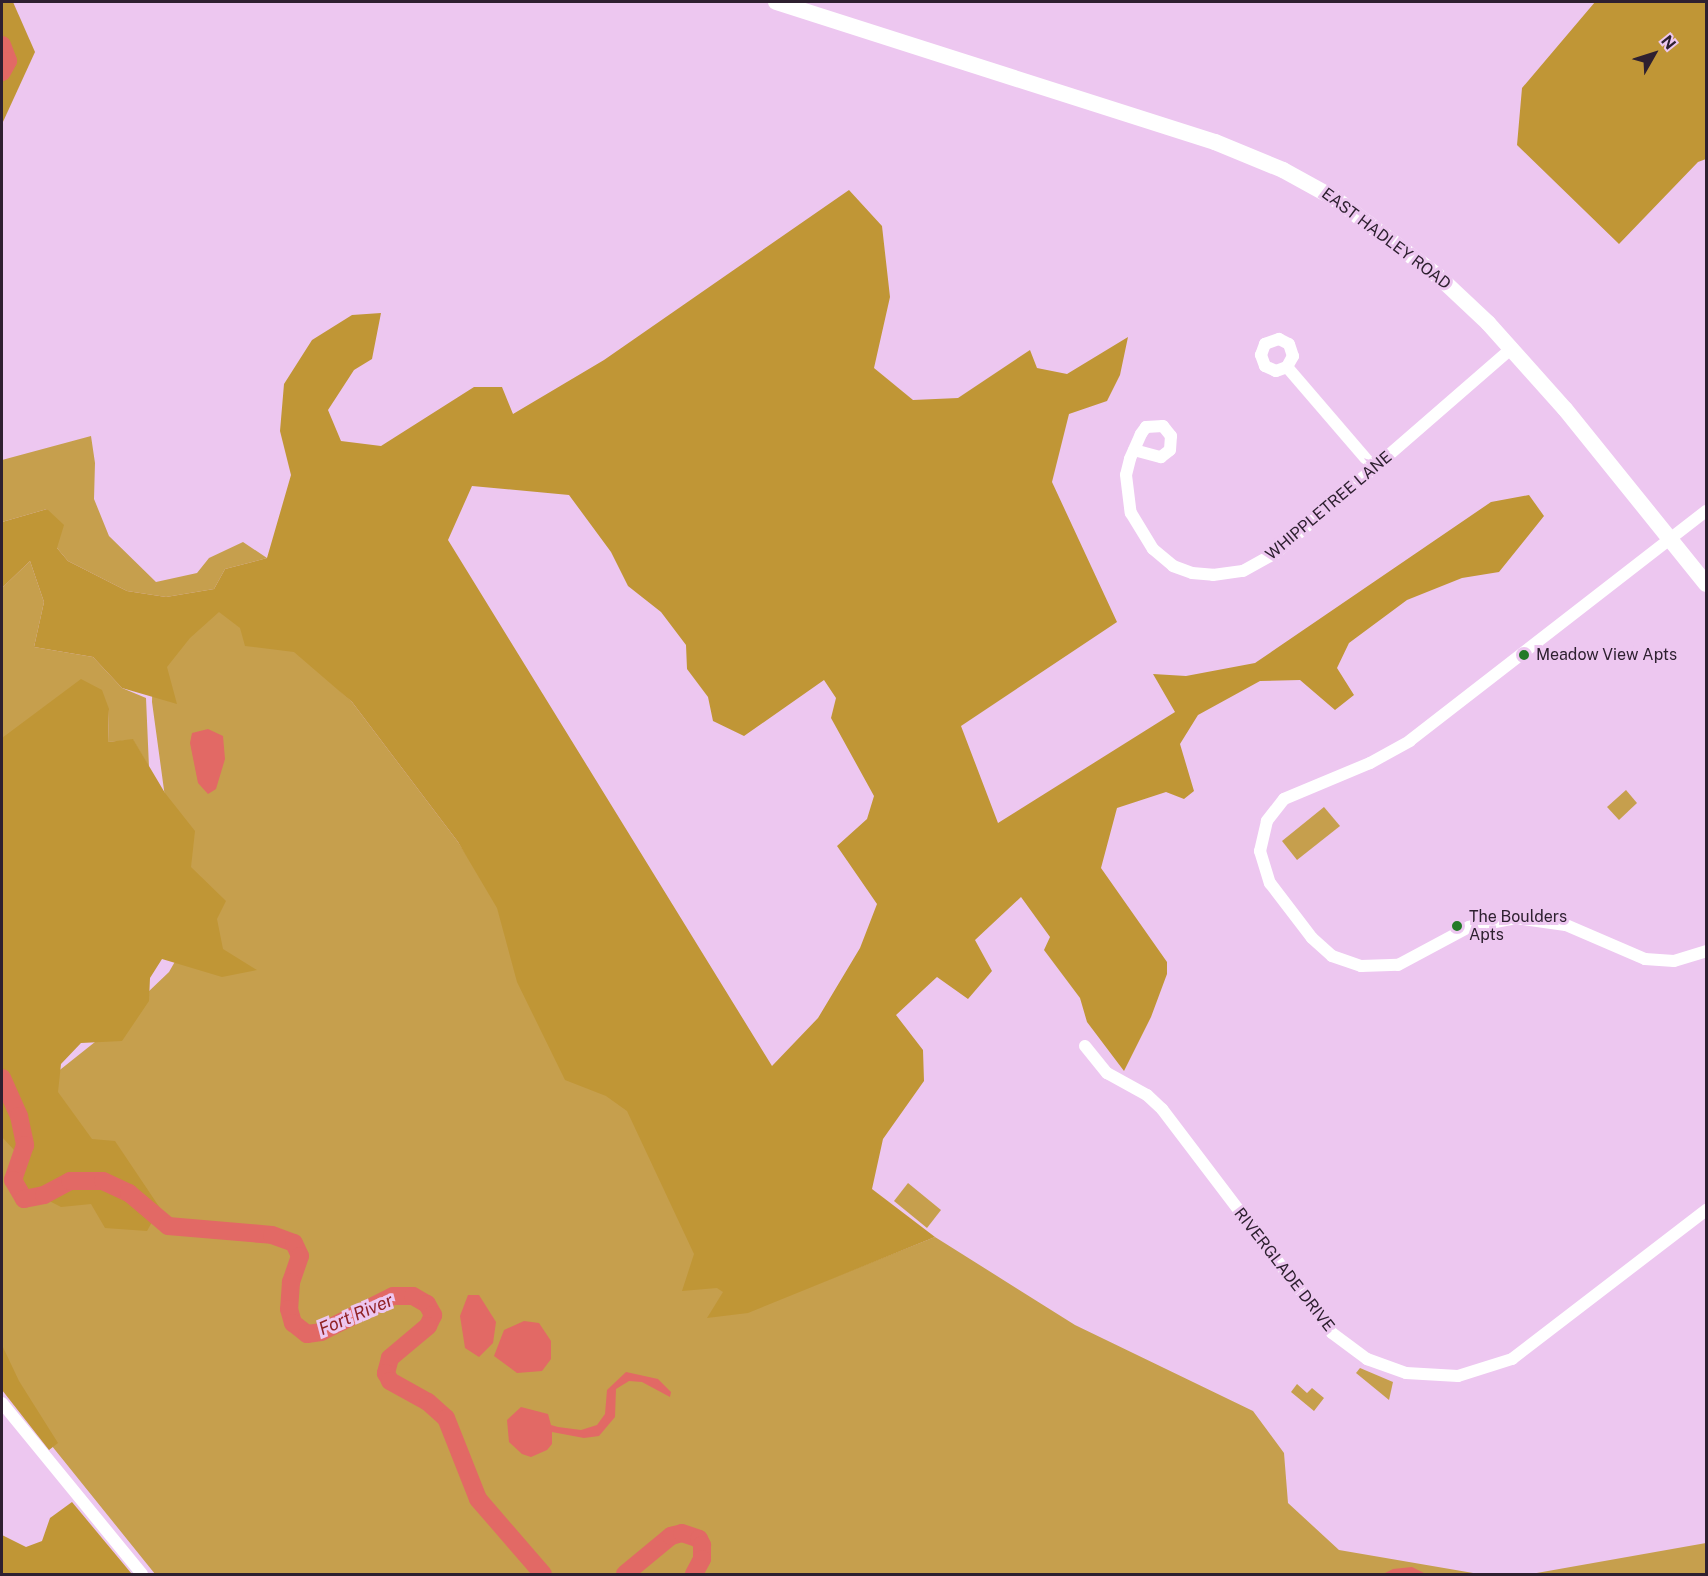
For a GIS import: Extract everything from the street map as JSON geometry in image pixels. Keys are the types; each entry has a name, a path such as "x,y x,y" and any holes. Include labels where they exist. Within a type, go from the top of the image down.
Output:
{"street":[{"name":"EAST HADLEY ROAD","path":"776,2 1215,142 1296,176 1347,206 1428,268 1512,348 1707,584"},
{"name":"WHIPPLETREE LANE","path":"1134,450 1126,487 1131,513 1140,531 1168,563 1185,572 1206,575 1236,573 1269,559 1512,348"},
{"path":"1287,367 1374,468"},
{"path":"1707,510 1410,741 1370,763 1300,789 1274,810 1260,846 1262,867 1270,883 1322,948 1339,959 1368,967 1405,962 1469,927 1509,918 1566,924 1645,959 1674,961 1707,951"},
{"name":"RIVERGLADE DRIVE","path":"1085,1046 1107,1073 1147,1095 1166,1114 1332,1333 1367,1359 1406,1373 1458,1376 1512,1359 1707,1210"},
{"path":"2,1403 142,1575"}],"shaded area":[{"path":"2,2 13,2 35,52 2,124"},
{"path":"1595,2 1706,2 1706,159 1698,162 1619,244 1517,145 1522,88"},
{"path":"849,190 882,226 890,297 874,368 913,400 958,398 1030,350 1037,368 1067,374 1128,337 1120,375 1107,401 1069,414 1052,482 1117,622 961,726 998,823 1175,712 1153,674 1186,676 1255,663 1491,502 1529,495 1544,516 1499,572 1462,578 1407,600 1349,643 1337,668 1354,695 1335,710 1300,680 1260,681 1198,715 1180,744 1194,791 1184,799 1166,792 1117,808 1101,868 1167,962 1167,974 1151,1017 1124,1071 1087,1022 1080,998 1044,950 1050,937 1021,897 975,940 992,971 968,999 937,977 896,1015 923,1050 924,1081 883,1139 872,1189 935,1237 748,1313 707,1318 723,1292 717,1288 682,1291 694,1254 627,1111 606,1096 565,1080 517,982 497,908 458,842 352,702 294,652 245,646 240,628 219,612 190,638 167,667 177,704 122,688 93,657 34,647 44,602 30,561 2,588 2,522 47,509 64,525 57,548 68,561 127,591 166,597 214,589 225,569 267,558 291,475 280,431 284,384 312,340 352,315 381,313 372,359 354,370 328,410 341,441 381,446 474,387 502,387 513,414 604,360","holes":["472,486 569,495 611,552 628,586 661,612 686,645 687,669 708,697 713,721 744,736 824,680 836,698 831,718 874,796 867,819 837,846 877,904 860,948 818,1018 772,1066 448,540"]},
{"path":"91,436 95,463 94,499 109,536 156,582 197,573 209,558 243,542 267,558 225,569 214,589 166,597 127,591 68,561 57,548 47,509 2,522 2,460"},
{"path":"30,561 44,602 34,647 93,657 122,688 146,698 149,767 133,740 108,742 109,709 2,738 2,588"},
{"path":"239,597 352,702 458,842 762,1306 935,1237 1075,1325 1253,1411 1284,1453 1288,1503 1339,1550 1479,1574 155,1574 2,1384 2,1101 56,1073 100,1038 169,972 185,944 152,702 153,653"},
{"path":"81,679 102,690 109,709 108,742 133,739 165,793 195,831 191,867 226,901 217,919 223,949 257,970 222,977 162,959 150,978 149,1001 122,1041 81,1043 61,1064 58,1092 92,1139 115,1141 160,1208 147,1231 105,1228 91,1204 61,1207 26,1189 14,1150 2,1137 2,738"},
{"path":"208,729 223,736 225,759 216,789 208,794 198,783 190,743 192,733"},
{"path":"1626,790 1637,803 1619,820 1607,807"},
{"path":"1324,807 1340,826 1297,860 1282,841"},
{"path":"908,1183 941,1210 927,1228 894,1201"},
{"path":"468,1295 479,1295 496,1322 493,1343 479,1357 465,1348 460,1316"},
{"path":"524,1321 539,1323 551,1341 551,1359 542,1371 517,1373 494,1356 504,1330"},
{"path":"2,1345 19,1381 58,1443 49,1450 2,1390"},
{"path":"1360,1368 1393,1382 1389,1400 1356,1373"},
{"path":"626,1372 658,1379 671,1392 670,1397 642,1382 629,1381 616,1389 615,1417 599,1436 584,1438 552,1432 552,1444 547,1450 531,1457 522,1454 509,1442 507,1420 521,1407 548,1414 551,1425 558,1427 581,1430 597,1425 605,1414 607,1390"},
{"path":"1297,1384 1307,1393 1312,1388 1324,1398 1314,1411 1291,1392"},
{"path":"72,1502 131,1573 2,1574 2,1535 26,1547 42,1541 50,1518"},
{"path":"1706,1543 1706,1574 1531,1574"},
{"path":"1412,1567 1426,1574 1383,1574 1393,1569"}],"waterway":[{"name":"Fort River","path":"2,45 8,61 2,72"},
{"name":"Fort River","path":"2,1078 19,1116 25,1145 13,1180 24,1199 44,1195 70,1181 103,1181 129,1193 168,1226 272,1235 294,1243 300,1256 291,1282 289,1309 293,1323 307,1334 321,1332 393,1296 413,1296 427,1304 433,1315 428,1326 390,1358 386,1373 390,1381 428,1402 446,1418 478,1499 543,1574"},
{"name":"Fort River","path":"625,1574 671,1536 682,1533 699,1539 702,1545 702,1559 694,1574"}],"place":[{"name":"Meadow View Apts","path":"1524,655"},
{"name":"The Boulders Apts","path":"1457,926"}]}
